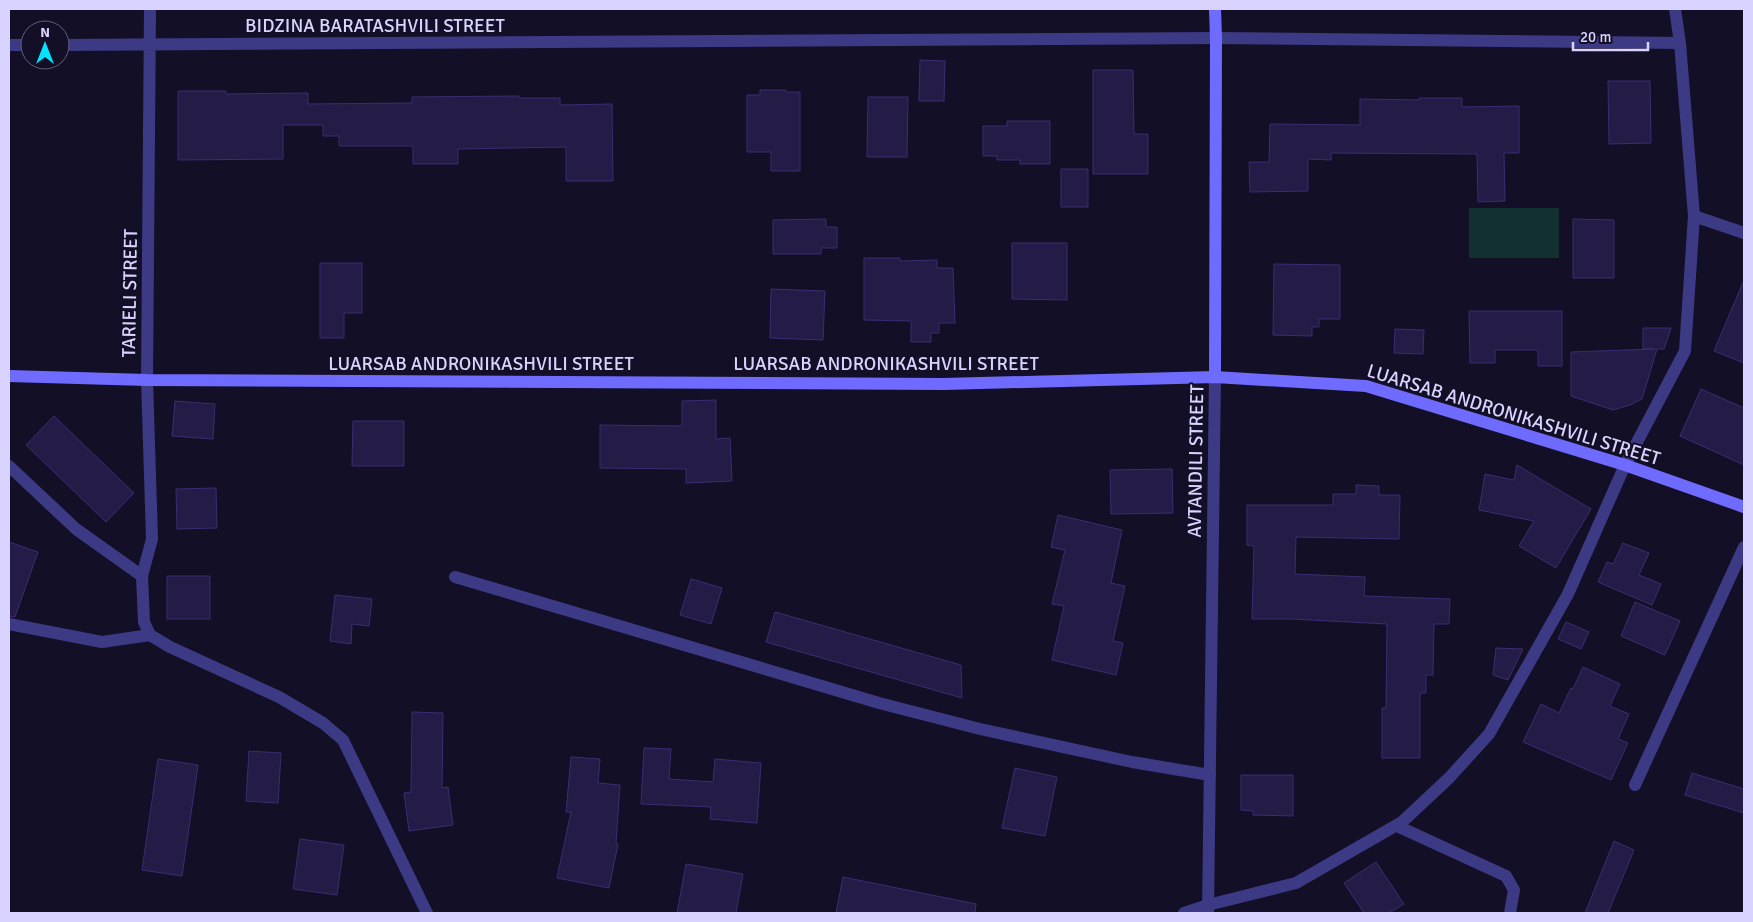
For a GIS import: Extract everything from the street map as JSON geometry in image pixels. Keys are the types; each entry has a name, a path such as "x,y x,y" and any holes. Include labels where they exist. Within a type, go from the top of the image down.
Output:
{"street":[{"name":"TARIELI STREET","path":"150,9 147,380 152,539 142,576 144,622 150,635"},
{"name":"AVTANDILI STREET","path":"1208,909 1215,377 1215,9"},
{"path":"1184,913 1208,909 1296,883 1402,822 1449,778 1489,734 1568,594 1625,465 1685,351 1694,216 1680,43 1675,9"},
{"name":"BIDZINA BARATASHVILI STREET","path":"70,45 1216,38 1680,43"},
{"path":"1694,216 1744,233"},
{"name":"LUARSAB ANDRONIKASHVILI STREET","path":"9,376 147,380 944,384 1215,377 1366,386 1625,465 1744,507"},
{"path":"9,466 76,529 142,576"},
{"path":"1635,785 1744,547"},
{"path":"454,577 879,703 980,729 1132,762 1210,776"},
{"path":"9,624 102,642 150,635 170,647 279,697 323,722 343,740 427,913"},
{"path":"1396,826 1506,876 1514,890 1510,913"}],"green space":[{"path":"1469,208 1559,208 1559,258 1469,258"}],"building":[{"path":"920,60 945,61 944,101 919,101"},
{"path":"1093,70 1133,70 1134,134 1148,134 1148,174 1093,174"},
{"path":"1608,81 1650,81 1651,143 1609,144"},
{"path":"760,90 800,92 800,171 771,171 771,152 747,152 747,95 760,95"},
{"path":"178,91 226,91 226,94 308,93 308,104 412,103 412,97 519,96 519,98 560,98 560,105 612,104 613,181 566,181 566,147 458,149 458,164 413,164 413,146 339,146 339,136 323,136 323,125 283,125 283,159 178,160"},
{"path":"868,97 908,97 907,157 867,157"},
{"path":"1419,98 1462,98 1462,107 1519,106 1519,153 1504,153 1505,201 1478,202 1477,154 1331,153 1331,160 1308,159 1308,191 1250,192 1249,162 1269,162 1270,124 1360,125 1360,99 1419,100"},
{"path":"1007,121 1050,121 1050,164 1020,164 1020,160 997,160 997,156 983,156 983,126 1007,126"},
{"path":"1061,169 1088,169 1088,207 1061,207"},
{"path":"826,219 826,227 837,227 837,248 821,248 821,254 773,254 773,220"},
{"path":"1573,219 1614,220 1614,278 1573,278"},
{"path":"1012,243 1067,243 1067,300 1012,299"},
{"path":"864,258 900,258 900,261 937,260 937,268 953,268 955,323 939,323 939,333 931,333 931,342 911,342 911,321 864,320"},
{"path":"320,263 362,263 362,313 344,313 344,338 320,338"},
{"path":"1274,264 1340,265 1340,319 1319,319 1319,327 1312,327 1312,336 1273,335"},
{"path":"1744,280 1744,363 1714,351"},
{"path":"771,289 825,291 823,340 770,338"},
{"path":"1469,311 1562,311 1562,366 1538,366 1538,350 1495,350 1495,363 1470,363"},
{"path":"1643,328 1671,328 1664,349 1657,349 1642,399 1613,410 1571,396 1571,352 1655,349 1643,349"},
{"path":"1395,329 1424,330 1423,354 1394,353"},
{"path":"1701,389 1744,408 1744,465 1680,436"},
{"path":"716,400 716,439 730,438 732,481 686,483 686,469 600,468 600,425 682,426 682,401"},
{"path":"175,401 215,404 213,439 172,436"},
{"path":"54,416 134,493 106,522 26,445"},
{"path":"353,421 404,421 404,466 352,466"},
{"path":"1517,465 1591,509 1556,568 1519,546 1534,521 1479,510 1485,474 1514,480"},
{"path":"1172,469 1173,513 1111,514 1110,470"},
{"path":"1356,485 1379,486 1379,495 1400,495 1399,539 1296,537 1295,574 1365,577 1364,596 1450,599 1449,624 1434,624 1433,675 1426,675 1426,693 1420,693 1420,758 1382,758 1382,708 1386,708 1387,624 1252,619 1254,546 1247,545 1247,505 1333,505 1333,494 1356,494"},
{"path":"216,488 217,528 177,529 176,489"},
{"path":"1058,515 1122,530 1111,583 1125,586 1113,641 1123,643 1116,675 1052,660 1064,606 1052,604 1065,550 1051,547"},
{"path":"9,542 38,552 15,617 9,616"},
{"path":"1623,543 1649,553 1639,575 1661,584 1652,605 1598,582 1607,562 1613,564"},
{"path":"167,576 210,576 210,619 167,619"},
{"path":"691,579 722,588 711,624 680,615"},
{"path":"335,595 372,599 369,626 352,624 351,644 330,641"},
{"path":"1635,602 1680,621 1665,655 1621,636"},
{"path":"775,612 961,665 962,698 766,642"},
{"path":"1566,622 1589,632 1581,649 1558,639"},
{"path":"1496,648 1523,649 1508,680 1493,675"},
{"path":"1583,667 1620,684 1610,706 1629,714 1618,739 1628,743 1611,780 1523,742 1541,704 1559,713"},
{"path":"412,712 443,713 442,788 448,787 453,825 409,831 404,793 411,792"},
{"path":"644,748 671,749 669,779 713,782 715,759 761,763 757,823 710,819 711,807 641,804"},
{"path":"249,751 281,753 278,803 246,801"},
{"path":"571,757 600,759 598,783 620,785 616,843 618,844 609,888 557,878 571,812 566,812"},
{"path":"158,759 198,765 182,876 142,870"},
{"path":"1015,768 1057,777 1045,836 1002,828"},
{"path":"1692,773 1744,789 1744,813 1685,795"},
{"path":"1241,775 1293,775 1293,816 1253,815 1253,811 1241,810"},
{"path":"300,839 344,845 337,895 293,889"},
{"path":"1614,841 1634,850 1608,913 1585,913"},
{"path":"1376,862 1404,904 1389,913 1364,913 1344,883"},
{"path":"686,864 743,874 736,913 677,913"},
{"path":"843,877 976,904 975,913 836,913"}]}
